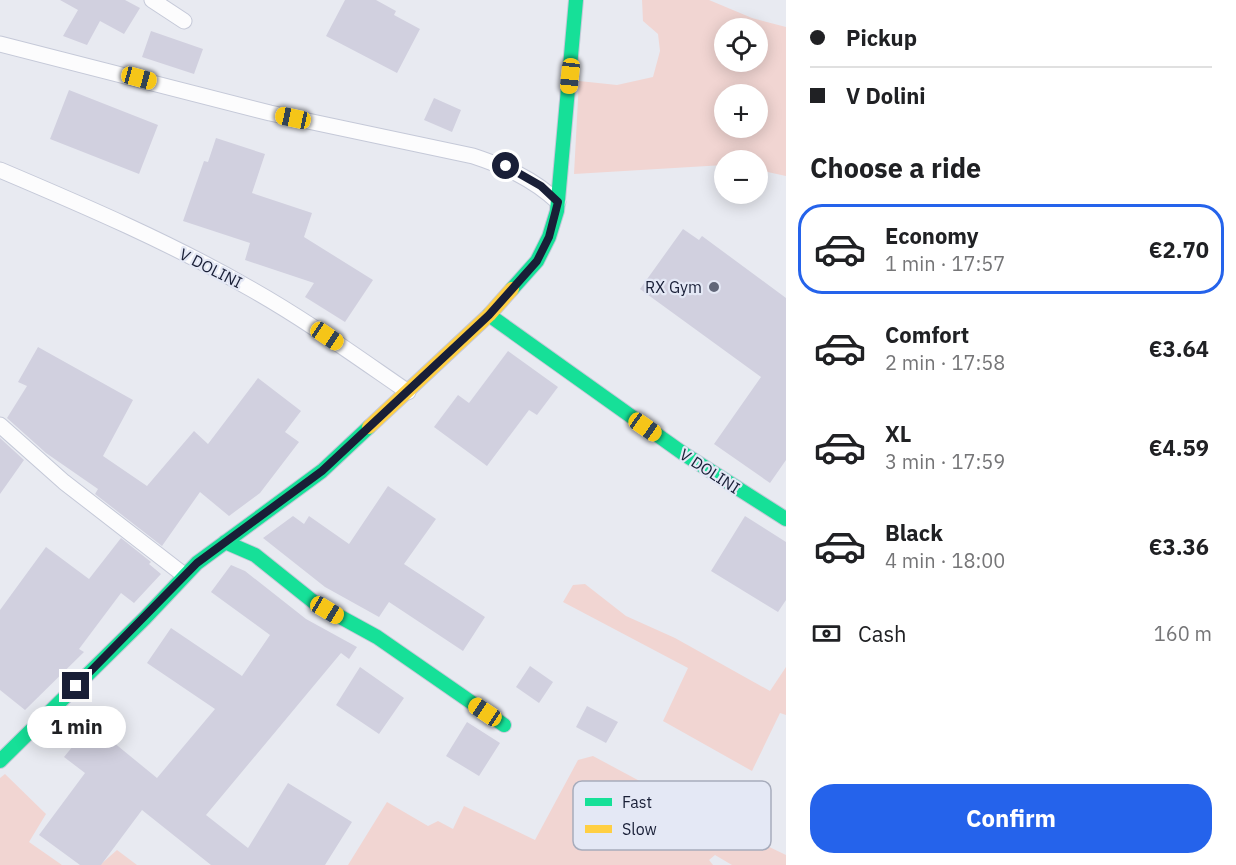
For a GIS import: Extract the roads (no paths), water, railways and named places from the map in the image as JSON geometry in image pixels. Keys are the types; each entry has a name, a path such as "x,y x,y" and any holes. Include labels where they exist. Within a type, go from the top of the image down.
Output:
{"street":[{"path":"0,761 145,618 184,575 322,471 489,315 537,261 549,237 558,202 576,0"},
{"name":"V DOLINI","path":"489,315 684,454 786,519"},
{"path":"225,542 255,555 315,603 376,637 504,725"}],"lane":[{"path":"152,0 184,21"},
{"path":"0,44 270,113 473,156 506,166 541,186 558,202"},
{"name":"V DOLINI","path":"0,170 149,236 251,289 327,336 408,392"},
{"path":"0,425 64,482 184,575"}],"place":[{"name":"RX Gym","path":"714,287"}]}
